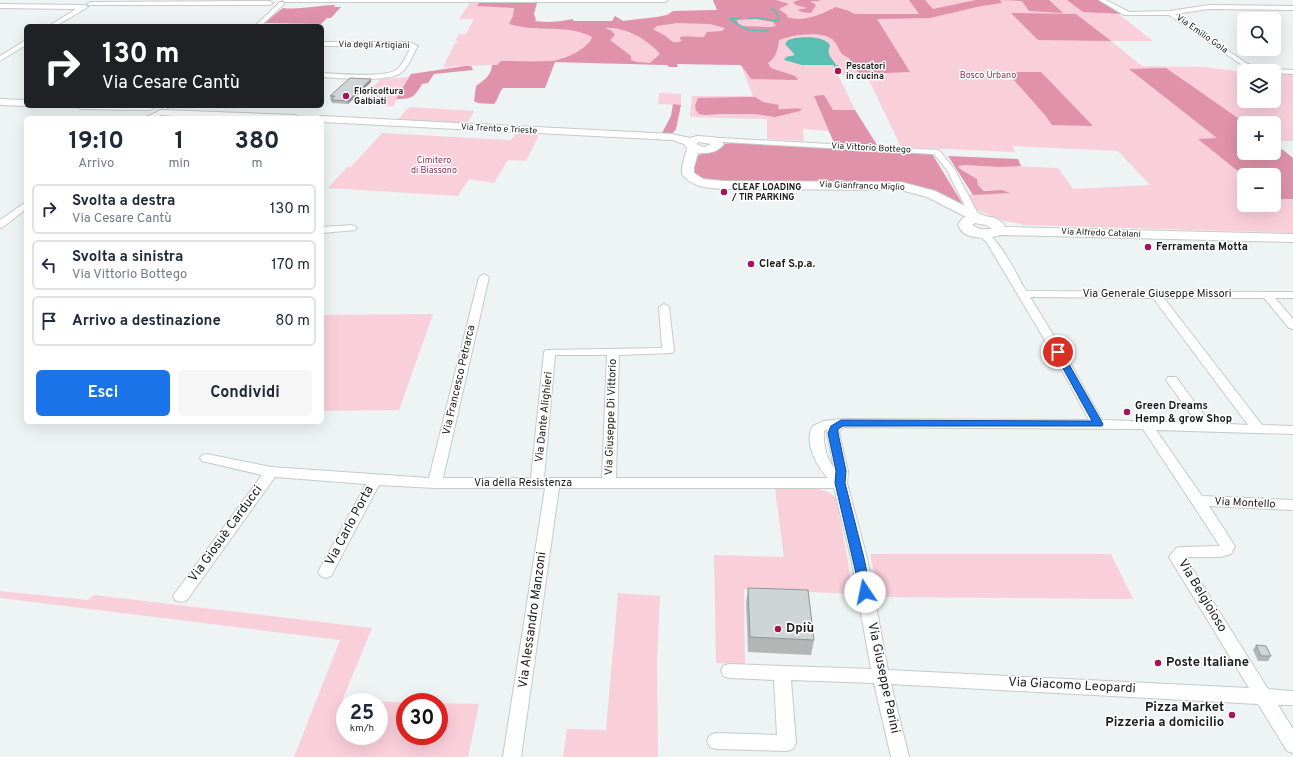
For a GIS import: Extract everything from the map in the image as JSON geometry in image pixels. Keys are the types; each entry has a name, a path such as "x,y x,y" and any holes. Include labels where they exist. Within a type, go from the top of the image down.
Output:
{"street":[{"path":"0,2 4,0"},
{"path":"31,6 44,0"},
{"path":"0,6 85,6 272,1 665,0"},
{"path":"1102,0 1125,13 1170,13 1209,7 1293,8"},
{"path":"272,1 276,9"},
{"path":"260,24 284,1"},
{"path":"55,24 85,6 104,2 136,4"},
{"name":"Via Emilio Gola","path":"1170,13 1246,64"},
{"path":"0,59 24,43"},
{"name":"Via degli Artigiani","path":"324,44 409,44 415,46 399,72 394,74 368,76 324,75"},
{"path":"0,50 15,49"},
{"path":"1281,71 1293,72"},
{"path":"0,102 24,103"},
{"path":"120,108 255,116"},
{"name":"Via Trento e Trieste","path":"324,119 676,138 698,146"},
{"name":"Via Vittorio Bottego","path":"718,144 735,140"},
{"name":"Via Vittorio Bottego","path":"698,146 735,140 924,150 936,152 940,155 982,221"},
{"path":"698,146 714,148 718,144"},
{"name":"Via Gianfranco Miglio","path":"698,146 688,165 688,174 693,179 705,183 723,185 901,186 931,194 966,216 982,221"},
{"path":"0,225 24,207"},
{"name":"Via Gianfranco Miglio","path":"982,221 965,224 967,228 983,234"},
{"name":"Via Alfredo Catalani","path":"982,221 1028,231 1293,238"},
{"name":"Via Alfredo Catalani","path":"982,221 993,234 983,234"},
{"path":"324,230 352,228"},
{"path":"983,234 991,240 1058,352 1098,424 1293,430"},
{"name":"Via Francesco Petrarca","path":"435,483 484,277"},
{"name":"Via Generale Giuseppe Missori","path":"1022,294 1293,295"},
{"path":"1156,295 1258,429"},
{"path":"1267,295 1293,326"},
{"name":"Via Giuseppe Di Vittorio","path":"550,352 668,351 664,307"},
{"name":"Via Dante Alighieri","path":"545,483 550,352"},
{"name":"Via Giuseppe Di Vittorio","path":"609,482 613,352"},
{"path":"1172,380 1206,427"},
{"name":"Via Giuseppe Parini","path":"900,757 881,677 859,558 840,483 841,471 833,433 834,428 841,423 1098,424"},
{"name":"Via Belgioioso","path":"1147,426 1228,546 1226,550 1221,552 1181,552 1176,557 1293,745"},
{"name":"Via della Resistenza","path":"207,458 271,472 435,483 840,483"},
{"name":"Via Giosuè Carducci","path":"182,596 271,472"},
{"name":"Via Carlo Porta","path":"326,572 375,480"},
{"name":"Via Alessandro Manzoni","path":"512,757 545,483"},
{"name":"Via Montello","path":"1198,501 1293,505"},
{"name":"Via Giacomo Leopardi","path":"729,671 881,677 1293,698"},
{"path":"716,741 787,742 782,673"}],"green space":[{"name":"Bosco Urbano","path":"713,0 1097,0 1120,15 1153,41 1111,41 1142,66 1204,67 1237,71 1237,108 1281,108 1281,73 1293,73 1293,141 1281,141 1281,116 1237,116 1237,160 1281,160 1281,149 1293,158 1293,233 1025,225 996,219 983,212 929,190 720,182 693,171 695,157 722,144 743,142 932,154 958,195 1009,193 1004,191 985,190 981,188 977,179 960,169 958,166 965,165 1058,168 1073,189 1150,185 1118,151 1012,146 1015,152 901,147 866,74 838,75 855,110 833,110 824,96 814,96 829,131 803,129 804,141 767,139 767,119 690,117 692,96 753,96 741,65 677,64 678,67 669,67 667,65 555,62 443,67 455,43 460,42 455,41 459,34 466,34 474,19 458,20 471,2 528,2 534,21 544,22 573,19 573,21 612,21 615,16 623,21 667,15 673,11 717,10"},
{"path":"409,77 396,99 394,106 354,105 381,79"},
{"path":"659,93 681,94 681,105 658,104"},
{"path":"410,107 474,111 467,124 398,120"},
{"name":"Cimitero di Biassono","path":"382,133 511,140 516,133 539,135 526,161 508,160 494,183 469,179 458,196 328,188 347,167 351,167"},
{"path":"433,314 399,410 324,411 324,315"},
{"path":"807,488 823,490 836,498 848,561 852,594 744,589 745,665 716,663 714,555 784,557 775,489"},
{"path":"870,554 1111,554 1133,599 879,597"},
{"path":"0,591 88,600 94,595 372,628 345,693 336,693 336,745 388,745 388,702 396,702 396,745 448,745 448,703 479,704 468,757 294,757 340,640 0,598"},
{"path":"618,593 660,596 657,662 658,757 563,757 567,729 606,730"}],"shaded area":[{"path":"713,0 776,0 789,4 779,9 787,15 787,17 800,19 812,17 836,7 854,14 919,14 909,0 925,0 933,9 976,0 1000,0 1002,3 981,6 930,18 877,19 910,72 859,74 849,58 841,52 833,40 822,35 806,34 791,36 779,40 776,53 768,63 771,68 795,76 798,80 751,79 741,65 677,64 678,67 669,67 667,65 555,62 545,88 503,88 494,104 478,103 474,101 476,86 489,75 492,65 497,65 501,61 551,61 562,59 581,50 586,46 592,37 571,30 527,28 509,24 513,16 514,8 477,6 480,2 537,3 534,14 536,20 534,21 544,22 573,19 573,21 612,21 615,16 623,21 667,15 673,11 717,10","holes":["756,19 773,22 776,26 741,26 737,20","677,23 710,24 725,28 722,31 707,32 704,37 686,36 680,37 682,41 673,42 653,29 657,26","605,28 627,31 649,43 660,54 650,63 631,60 631,56 610,40 615,35 612,31"]},
{"path":"800,0 820,1 810,1 816,5 811,13 797,10 807,8 796,5 793,2"},
{"path":"1000,0 1049,0 1063,13 1029,11 1022,1"},
{"path":"1067,0 1098,0 1121,14 1083,12"},
{"path":"335,5 334,7 341,7 331,18 327,18 321,24 264,23 283,8"},
{"path":"1011,13 1076,14 1111,41 1038,40"},
{"path":"795,38 814,38 827,42 830,45 829,54 836,65 802,65 784,60 786,57 795,55 785,44 788,40"},
{"path":"471,66 473,70 434,74 428,83 422,84 412,97 396,99 411,74"},
{"path":"1166,68 1237,117 1237,160 1281,160 1281,149 1293,158 1293,199 1281,199 1281,168 1237,168 1237,170 1198,139 1217,138 1129,69"},
{"path":"1007,72 1041,72 1093,126 1052,125"},
{"path":"824,95 833,110 855,110 877,145 834,143 814,96"},
{"path":"755,97 763,102 779,105 778,109 802,109 800,111 775,117 755,114 705,115 699,114 695,106 698,98"},
{"path":"673,104 681,105 676,129 672,134 661,135 671,116"},
{"path":"743,142 932,154 963,205 929,190 720,182 702,178 694,173 696,157 699,155 717,149 723,144"},
{"path":"948,156 1018,159 1021,166 958,166 960,169 977,179 978,185 984,191 1002,190 1010,193 973,195"}],"building":[{"name":"Floricoltura Galbiati","path":"350,78 371,79 348,101 331,100 335,96 330,96"},
{"name":"Dpiù","path":"748,588 808,590 814,640 750,637"},
{"path":"1256,645 1266,646 1271,656 1261,656"}],"waterway":[{"path":"771,9 775,10 779,20"},
{"path":"738,24 730,19 740,18"},
{"path":"749,18 756,18"},
{"path":"757,18 778,21"},
{"path":"739,25 748,30 768,31"}],"place":[{"name":"Pescatori in cucina","path":"838,71"},
{"name":"Floricoltura Galbiati","path":"346,96"},
{"name":"CLEAF LOADING / TIR PARKING","path":"724,192"},
{"name":"Ferramenta Motta","path":"1148,247"},
{"name":"Cleaf S.p.a.","path":"751,264"},
{"name":"Green Dreams Hemp & grow Shop","path":"1127,412"},
{"name":"Dpiù","path":"778,629"},
{"name":"Poste Italiane","path":"1158,663"},
{"name":"Pizza Market Pizzeria a domicilio","path":"1232,715"}],"route":[{"path":"865,592 859,558 840,483 841,471 833,433 834,428 841,423 1098,424 1058,352"}]}
